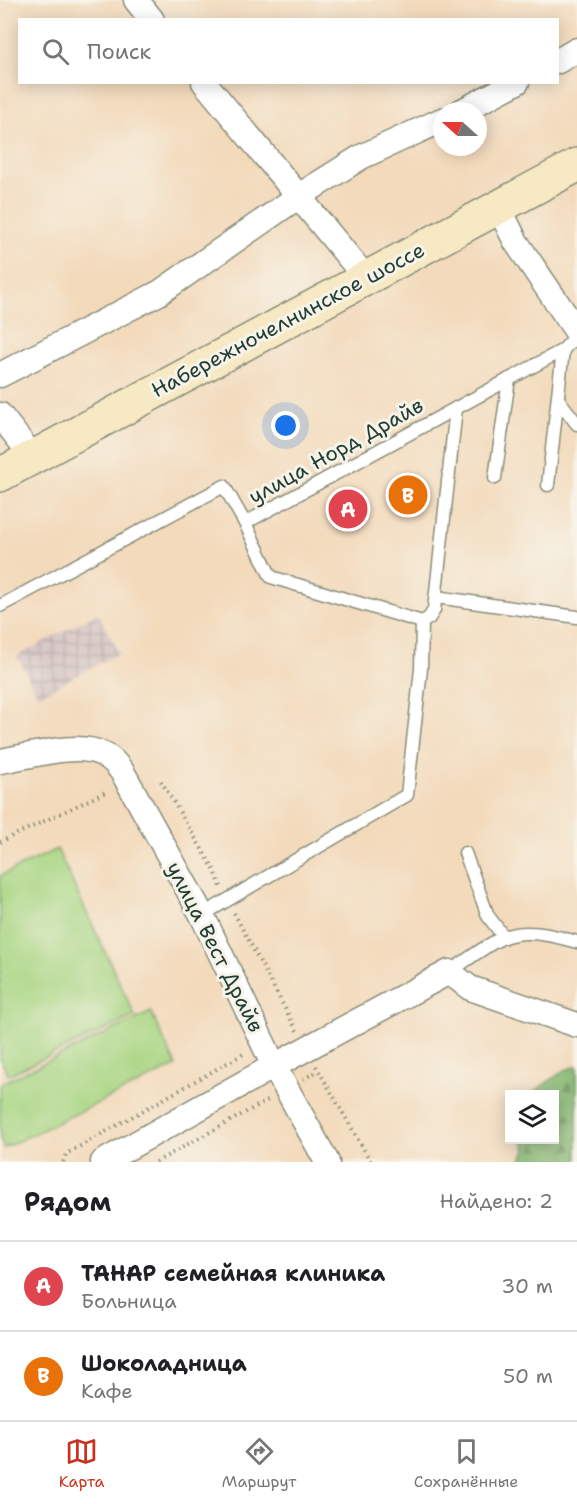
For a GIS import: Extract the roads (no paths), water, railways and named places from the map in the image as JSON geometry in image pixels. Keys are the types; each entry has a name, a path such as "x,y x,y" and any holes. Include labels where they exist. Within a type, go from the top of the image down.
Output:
{"main road":[{"name":"Набережночелнинское шоссе","path":"0,475 577,165"}],"street":[{"path":"136,0 150,18"},
{"path":"559,60 577,50"},
{"path":"206,84 366,278"},
{"path":"479,102 514,84"},
{"path":"0,375 159,293 299,196 361,157 433,124"},
{"path":"499,208 572,339"},
{"path":"0,415 33,457"},
{"name":"улица Вест Драйв","path":"0,761 73,749 101,753 113,760 123,773 202,915 274,1066 327,1162"},
{"path":"103,1162 306,1048 449,972 470,988 577,1025"}],"lane":[{"name":"улица Норд Драйв","path":"0,606 224,486 245,523 509,379 572,339"},
{"path":"548,486 558,399 572,339"},
{"path":"495,478 509,379"},
{"path":"558,399 577,424"},
{"path":"245,523 271,577 422,621 429,618 434,610 436,597 456,408"},
{"path":"436,597 577,616"},
{"path":"202,915 407,795 421,669 422,621"},
{"path":"465,853 488,915 504,937"},
{"path":"449,972 504,937 536,933 577,942"}],"place":[{"name":"Шоколадница","path":"408,495"},
{"name":"ТАНАР семейная клиника","path":"348,509"}]}
